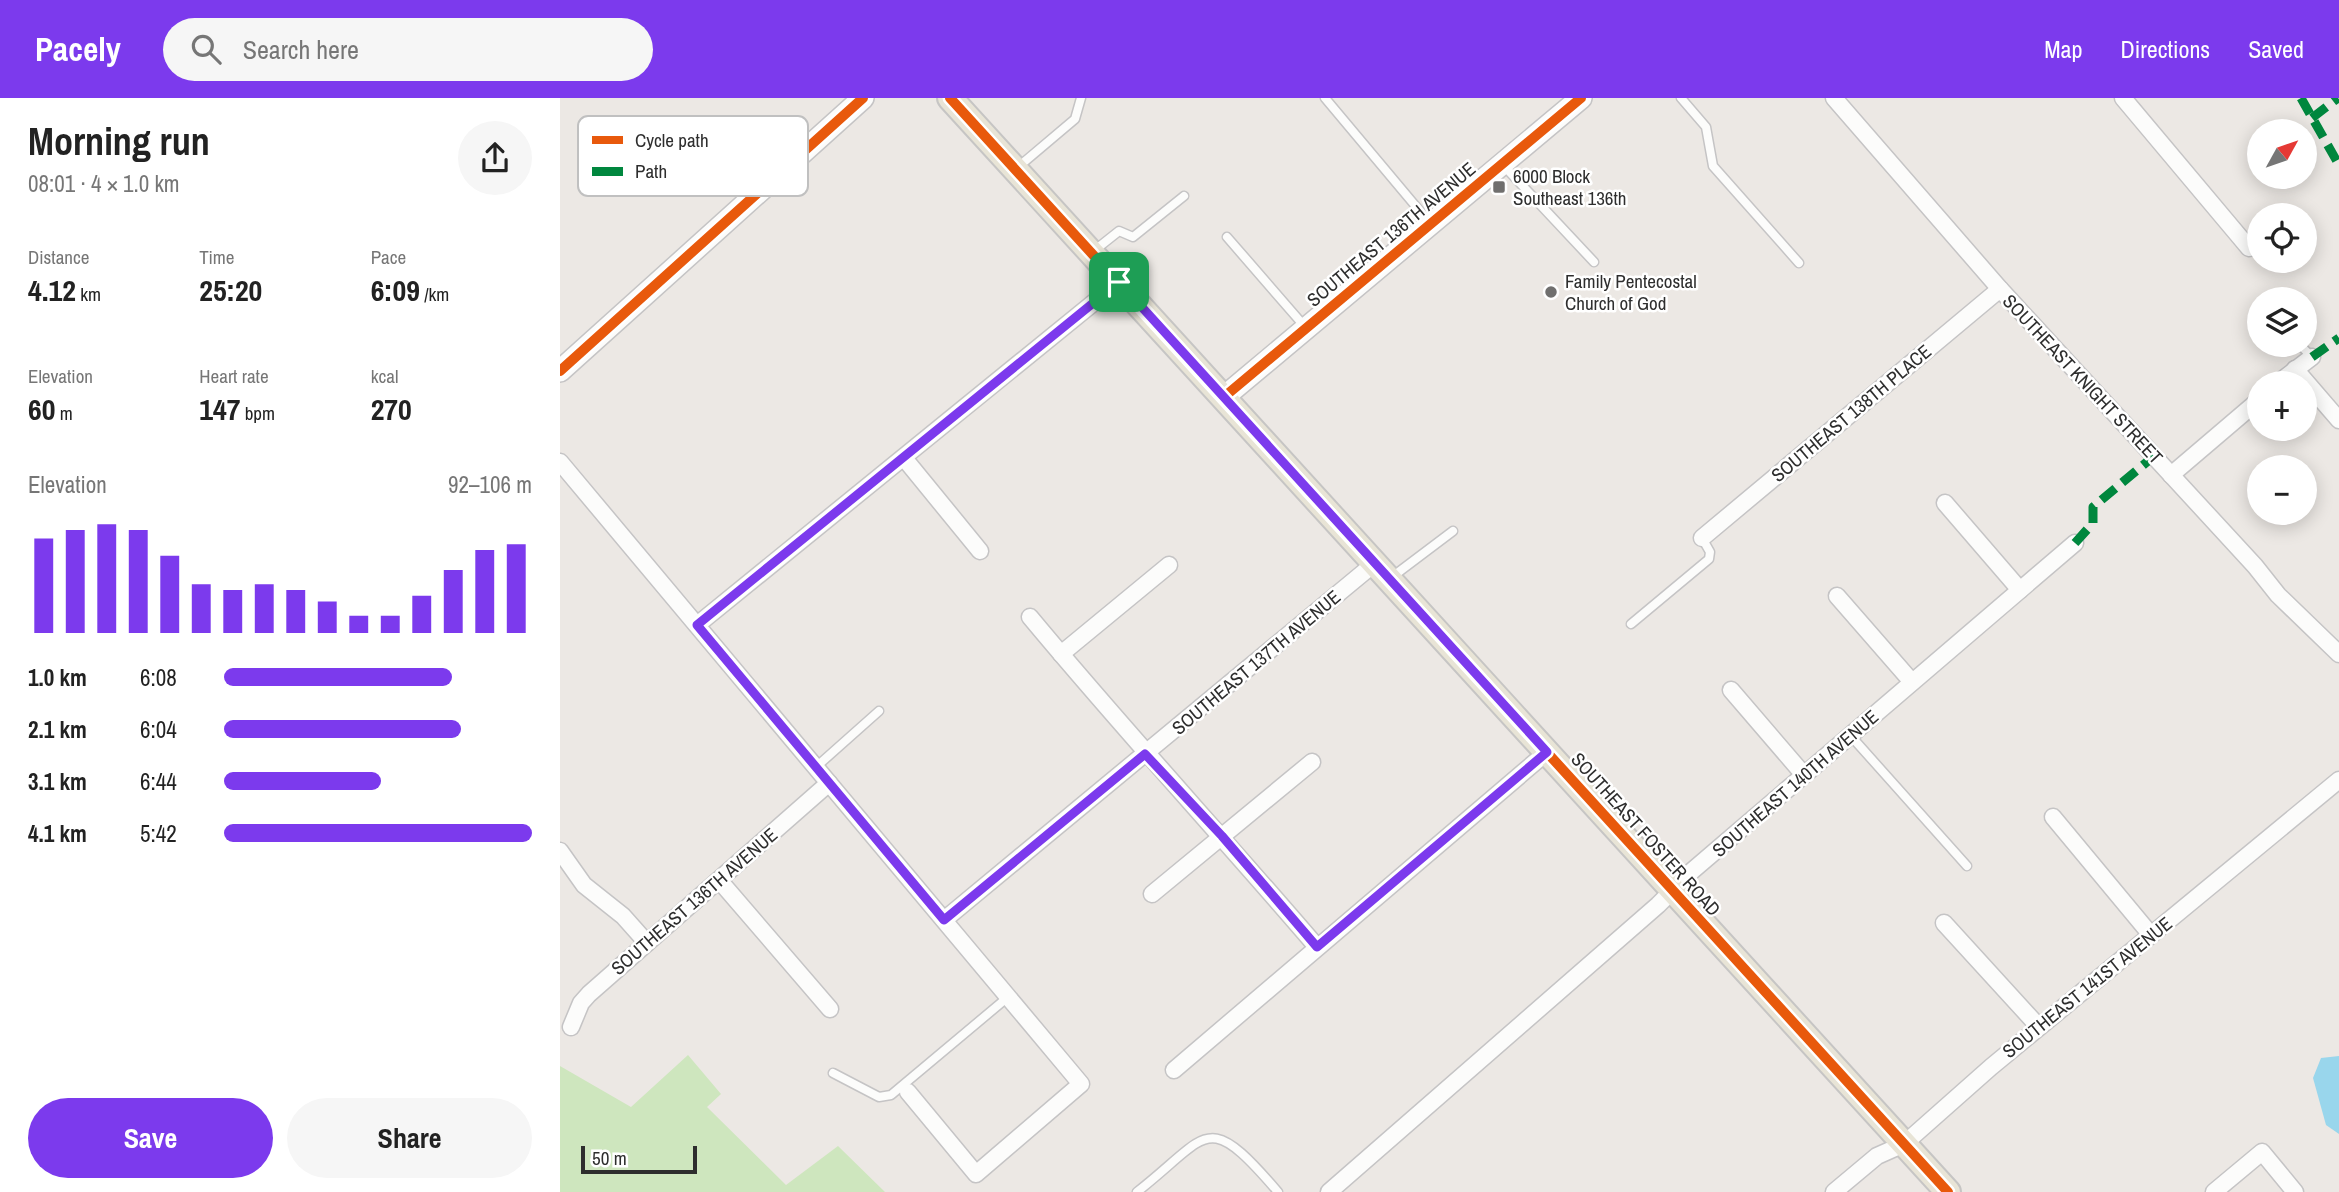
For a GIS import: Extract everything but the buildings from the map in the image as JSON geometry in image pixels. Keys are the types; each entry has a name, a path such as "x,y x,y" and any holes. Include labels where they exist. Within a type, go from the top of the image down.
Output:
{"main road":[{"name":"SOUTHEAST FOSTER ROAD","path":"950,98 1948,1192"}],"street":[{"path":"808,148 863,98"},
{"name":"SOUTHEAST KNIGHT STREET","path":"1834,98 2000,289 2255,566 2278,595 2339,653"},
{"path":"2123,98 2247,245"},
{"name":"SOUTHEAST 136TH AVENUE","path":"1224,397 1575,100"},
{"path":"560,371 754,196"},
{"path":"697,625 1119,282"},
{"name":"SOUTHEAST 138TH PLACE","path":"1702,538 2000,289"},
{"path":"2293,371 2312,357"},
{"path":"2295,369 2339,420"},
{"path":"2171,475 2247,410"},
{"path":"904,458 980,551"},
{"path":"560,462 1081,1084 976,1174 908,1092"},
{"path":"1945,503 2020,590"},
{"name":"SOUTHEAST 140TH AVENUE","path":"1329,1192 1804,775 2075,543"},
{"path":"1061,654 1169,565"},
{"name":"SOUTHEAST 137TH AVENUE","path":"944,920 1145,754 1382,571"},
{"path":"1837,596 1912,682"},
{"path":"1030,617 1145,754 1222,836 1317,947"},
{"path":"1731,690 1804,775"},
{"path":"1174,1070 1547,752"},
{"path":"1152,894 1312,762"},
{"name":"SOUTHEAST 141ST AVENUE","path":"1834,1192 1877,1156 1904,1144 2039,1027 2339,779"},
{"name":"SOUTHEAST 136TH AVENUE","path":"570,1027 581,1003 589,994 829,783"},
{"path":"2053,817 2151,935"},
{"path":"560,851 590,891 623,916 647,943"},
{"path":"719,880 831,1009"},
{"path":"1944,923 2039,1027"},
{"path":"2214,1192 2262,1152 2295,1192"}],"lane":[{"path":"1015,170 1075,119 1081,98"},
{"path":"1325,98 1430,224"},
{"path":"1681,98 1706,127 1713,166 1799,263"},
{"path":"1502,164 1594,262"},
{"path":"1093,252 1119,231 1133,237 1184,197"},
{"path":"1227,237 1306,328"},
{"path":"1382,571 1452,531"},
{"path":"1631,624 1709,559 1710,552 1702,538"},
{"path":"816,767 879,711"},
{"path":"1850,735 1967,866"},
{"path":"833,1073 879,1097 891,1095 1008,997"},
{"path":"1137,1192 1185,1149 1202,1138 1228,1141 1247,1156 1278,1192"}],"green space":[{"path":"688,1055 721,1094 707,1107 786,1185 838,1146 885,1192 560,1192 560,1066 631,1107"}],"water":[{"path":"2339,1056 2339,1134 2326,1125 2313,1078 2321,1058"}],"marked path":[{"path":"2301,98 2339,165"},
{"path":"2312,118 2338,98"},
{"path":"2317,353 2339,338"},
{"path":"2075,543 2093,523 2093,507 2154,456"}],"cycle path":[{"path":"808,148 863,98"},
{"path":"950,98 1948,1192"},
{"path":"1224,397 1581,98"},
{"path":"560,371 754,196"}],"place":[{"name":"6000 Block Southeast 136th","path":"1499,187"},
{"name":"Family Pentecostal Church of God","path":"1551,292"}],"route":[{"path":"1119,282 1547,752 1317,947 1222,836 1145,754 944,920 697,625 1119,282"}]}
